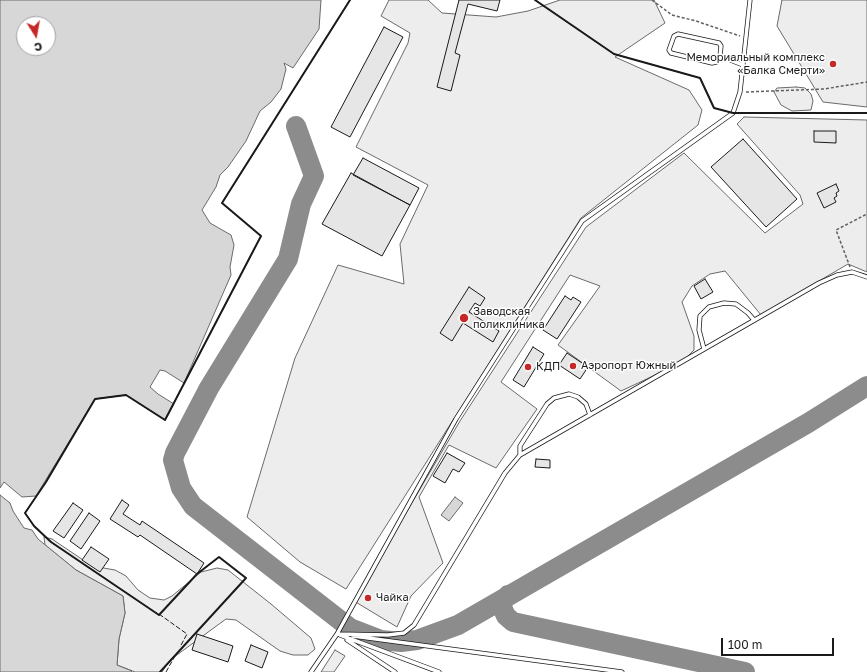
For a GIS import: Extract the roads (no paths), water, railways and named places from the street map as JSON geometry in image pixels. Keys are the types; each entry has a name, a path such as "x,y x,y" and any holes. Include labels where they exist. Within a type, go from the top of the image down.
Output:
{"lane":[{"path":"311,672 337,634 456,420 582,221 733,113 740,92 750,0"},
{"path":"678,34 719,43 722,46 720,56 717,62 712,63 671,53 669,50 674,36 678,34"},
{"path":"720,56 743,65"},
{"path":"337,634 388,635 404,633 414,625 505,472 520,455 818,283 837,275 852,272 867,277"},
{"path":"704,349 700,336 700,316 709,307 724,303 736,304 748,313 754,320"},
{"path":"520,455 520,446 547,404 554,398 569,394 578,397 586,404 590,415"},
{"path":"337,634 622,672"},
{"path":"337,634 358,646 395,672"},
{"path":"337,634 440,672"},
{"path":"596,672 605,670"}],"place":[{"name":"Мемориальный комплекс «Балка Смерти»","path":"833,64"},
{"name":"Заводская поликлиника","path":"464,318"},
{"name":"Аэропорт Южный","path":"573,366"},
{"name":"КДП","path":"528,367"},
{"name":"Чайка","path":"368,598"}]}
